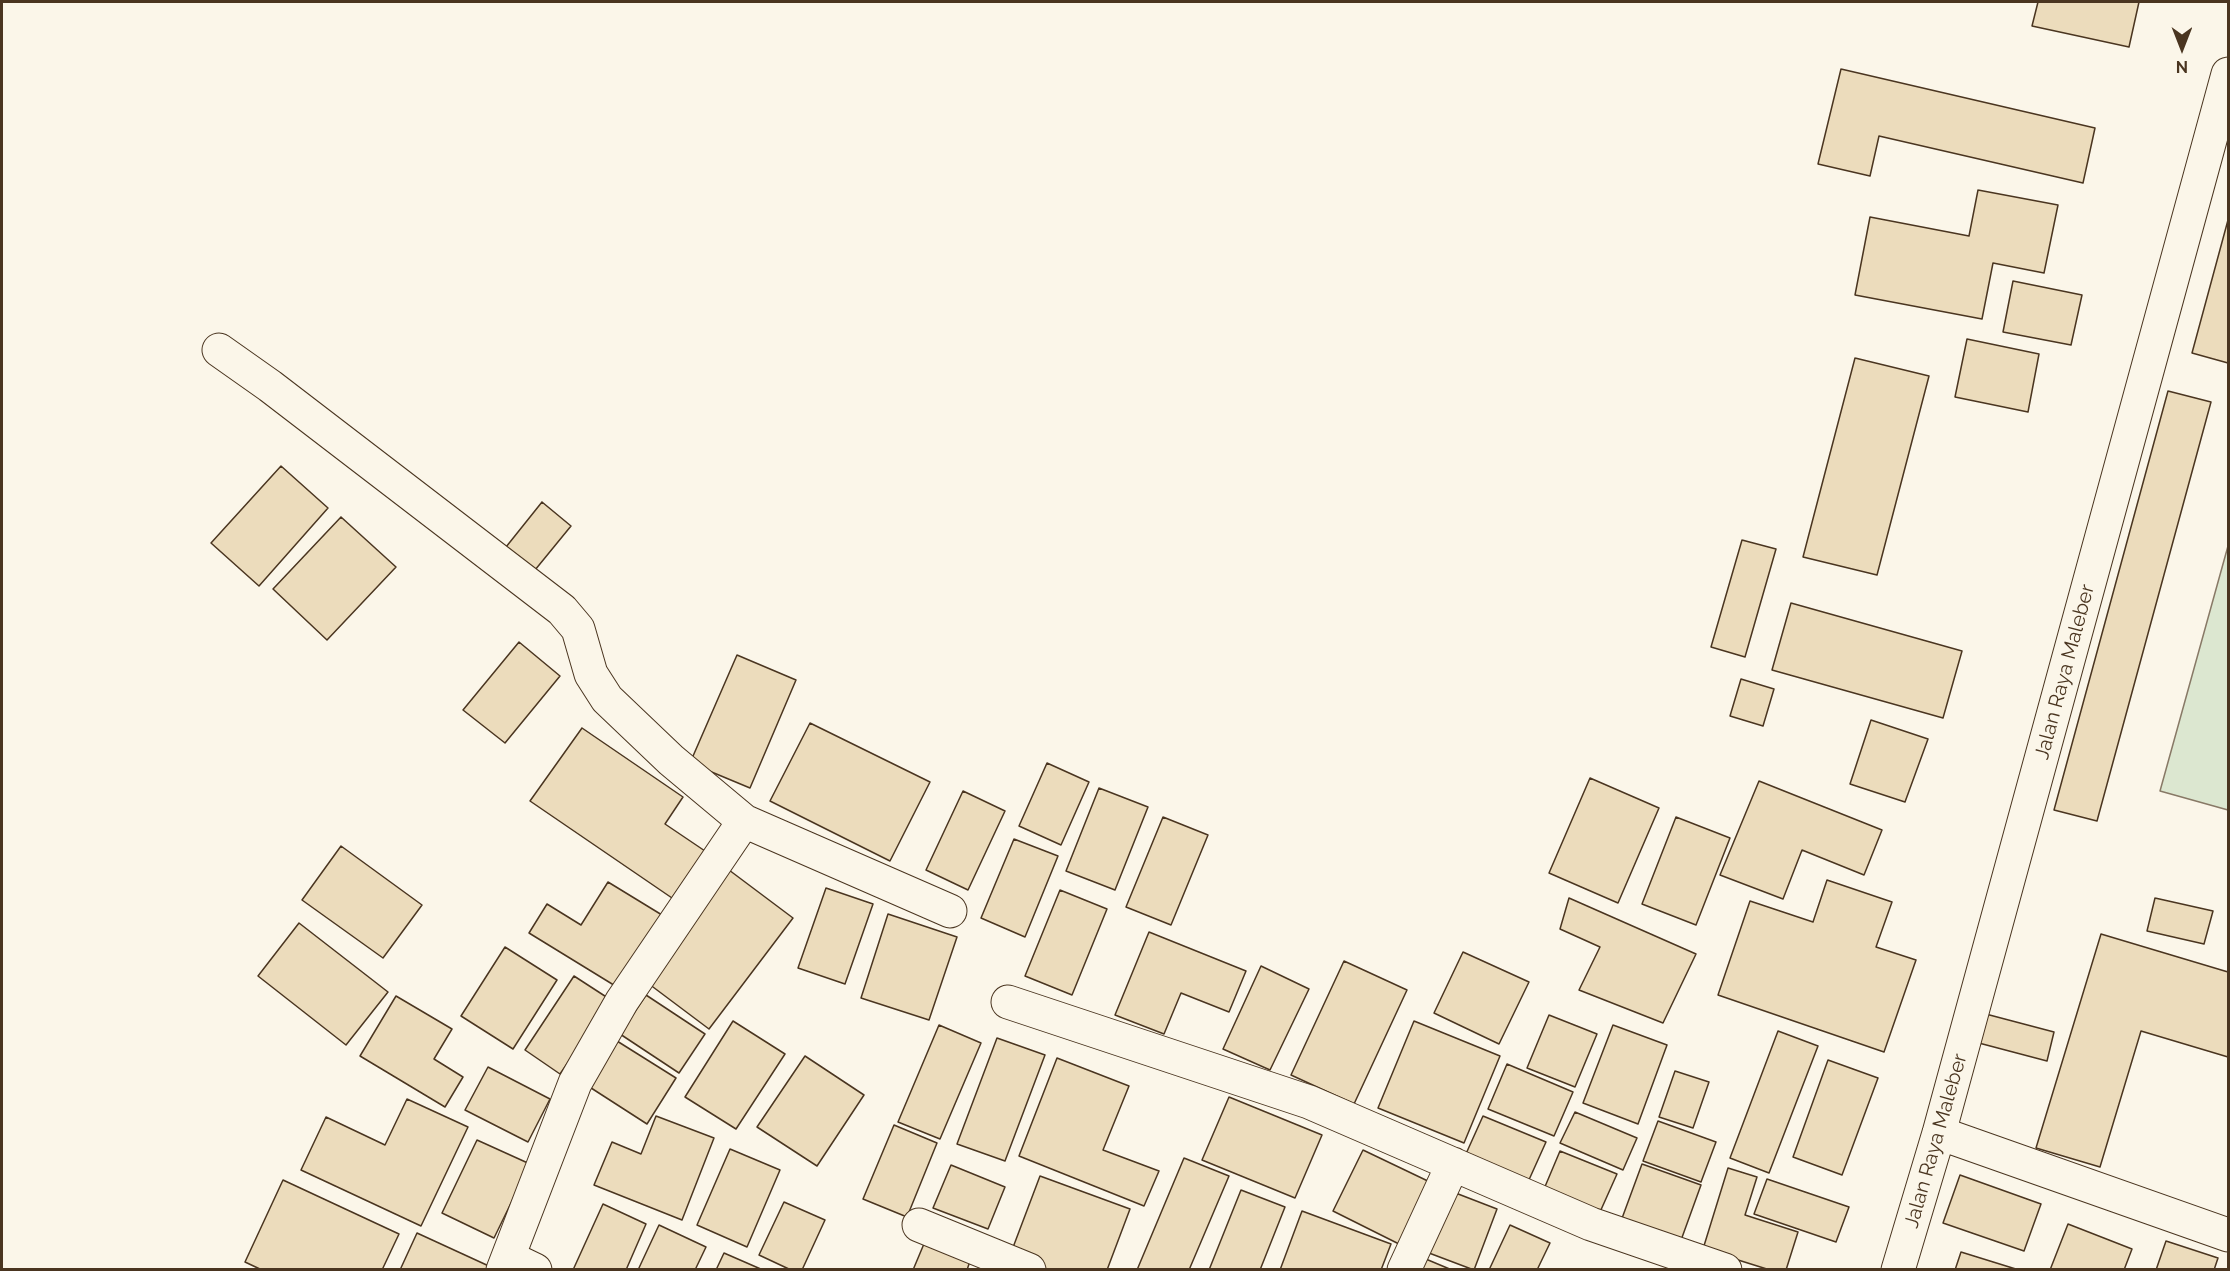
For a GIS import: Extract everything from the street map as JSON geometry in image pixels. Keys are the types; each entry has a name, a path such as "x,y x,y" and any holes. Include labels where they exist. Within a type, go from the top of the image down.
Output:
{"street":[{"name":"Jalan Raya Maleber","path":"1898,1269 1939,1133 2229,74"},
{"path":"219,350 270,386 562,610 579,629 591,674 608,699 671,760 744,821 950,911"},
{"path":"515,1265 575,1083 622,1001 744,821"},
{"path":"1008,1002 1309,1102 1591,1224 1725,1269"},
{"path":"1939,1133 2229,1235"},
{"path":"1404,1269 1453,1164"},
{"path":"919,1225 1029,1269"}],"green space":[{"path":"2228,546 2228,810 2160,791"}],"building":[{"path":"2038,2 2139,2 2129,47 2032,26"},
{"path":"1841,69 2095,128 2083,183 1879,136 1870,176 1818,164"},
{"path":"1978,190 2058,205 2044,273 1993,263 1982,319 1855,295 1870,217 1969,236"},
{"path":"2228,220 2228,363 2192,353"},
{"path":"2013,281 2082,295 2071,345 2003,332"},
{"path":"1967,339 2039,354 2028,412 1955,397"},
{"path":"1855,358 1929,376 1877,575 1803,557"},
{"path":"2168,391 2211,402 2097,821 2054,810"},
{"path":"281,466 328,508 259,586 211,543"},
{"path":"542,502 571,526 535,570 506,547"},
{"path":"341,517 396,567 327,640 273,589"},
{"path":"1742,540 1776,549 1745,657 1711,647"},
{"path":"1791,603 1962,651 1943,718 1772,670"},
{"path":"519,642 560,676 505,743 463,710"},
{"path":"737,655 796,680 750,788 690,763"},
{"path":"1741,679 1774,689 1763,726 1730,716"},
{"path":"1871,720 1928,739 1905,802 1850,784"},
{"path":"810,723 930,782 890,861 770,801"},
{"path":"582,728 683,797 665,824 705,851 672,898 530,801"},
{"path":"1047,763 1089,782 1061,845 1019,826"},
{"path":"1590,778 1659,808 1618,903 1549,873"},
{"path":"1759,781 1882,830 1864,875 1802,850 1783,899 1720,875"},
{"path":"1099,788 1148,807 1115,890 1066,871"},
{"path":"963,791 1005,811 968,890 926,870"},
{"path":"1163,817 1208,835 1171,925 1126,907"},
{"path":"1676,817 1730,838 1696,925 1642,904"},
{"path":"1014,839 1058,856 1025,937 981,918"},
{"path":"341,846 422,905 383,958 302,900"},
{"path":"729,870 793,918 709,1029 645,981"},
{"path":"1827,880 1892,902 1876,947 1916,960 1884,1052 1718,995 1750,901 1813,922"},
{"path":"608,882 662,915 617,987 529,933 547,904 581,925"},
{"path":"826,888 873,904 845,984 798,968"},
{"path":"1060,890 1107,909 1072,995 1025,976"},
{"path":"1569,898 1696,954 1663,1023 1579,990 1600,947 1560,929"},
{"path":"2155,898 2213,911 2204,944 2147,931"},
{"path":"888,914 957,937 929,1020 861,998"},
{"path":"299,923 388,992 346,1045 258,976"},
{"path":"1149,932 1246,971 1229,1012 1181,993 1164,1034 1115,1015"},
{"path":"2101,934 2228,972 2228,1057 2141,1031 2100,1167 2036,1148"},
{"path":"505,947 557,980 513,1049 461,1016"},
{"path":"1463,952 1529,982 1499,1044 1434,1013"},
{"path":"1344,961 1407,990 1354,1104 1291,1075"},
{"path":"1261,966 1309,989 1270,1070 1223,1049"},
{"path":"574,976 611,1000 560,1074 525,1050"},
{"path":"646,995 705,1034 679,1073 620,1034"},
{"path":"396,996 452,1029 434,1059 463,1077 445,1107 360,1056"},
{"path":"1982,1013 2054,1032 2047,1061 1975,1042"},
{"path":"1549,1015 1597,1034 1575,1087 1527,1068"},
{"path":"733,1021 785,1054 736,1129 685,1097"},
{"path":"1414,1021 1500,1056 1464,1143 1378,1108"},
{"path":"939,1025 981,1043 940,1139 898,1122"},
{"path":"1613,1025 1667,1045 1638,1124 1583,1103"},
{"path":"1778,1031 1818,1046 1769,1173 1730,1158"},
{"path":"997,1038 1045,1055 1005,1161 957,1144"},
{"path":"617,1041 676,1078 647,1124 588,1086"},
{"path":"805,1056 864,1095 817,1166 757,1127"},
{"path":"1057,1058 1129,1086 1103,1150 1159,1171 1144,1206 1019,1156"},
{"path":"1828,1060 1878,1078 1842,1175 1793,1157"},
{"path":"1507,1064 1573,1092 1554,1136 1488,1109"},
{"path":"488,1067 550,1099 528,1142 465,1110"},
{"path":"1675,1071 1709,1082 1693,1128 1659,1117"},
{"path":"1229,1097 1322,1135 1295,1198 1202,1160"},
{"path":"407,1099 468,1127 421,1226 301,1170 326,1117 385,1145"},
{"path":"1575,1112 1637,1138 1623,1170 1560,1143"},
{"path":"656,1116 714,1138 682,1220 594,1185 612,1142 641,1154"},
{"path":"1483,1116 1546,1142 1528,1182 1465,1156"},
{"path":"1658,1121 1716,1142 1701,1182 1643,1161"},
{"path":"894,1125 937,1143 907,1217 863,1199"},
{"path":"477,1140 530,1164 494,1238 442,1213"},
{"path":"730,1149 780,1170 747,1247 697,1225"},
{"path":"1363,1150 1432,1183 1401,1245 1333,1211"},
{"path":"1560,1151 1617,1174 1600,1212 1544,1189"},
{"path":"1184,1158 1229,1176 1189,1270 1137,1270"},
{"path":"1642,1164 1701,1185 1680,1243 1621,1221"},
{"path":"951,1165 1005,1187 988,1229 933,1208"},
{"path":"1728,1168 1757,1177 1745,1215 1798,1232 1786,1270 1770,1270 1703,1249"},
{"path":"1960,1175 2041,1204 2024,1251 1943,1223"},
{"path":"1040,1176 1130,1209 1107,1270 1039,1270 1009,1258"},
{"path":"1767,1179 1849,1207 1836,1242 1754,1214"},
{"path":"283,1180 399,1234 382,1270 262,1270 245,1262"},
{"path":"1241,1190 1285,1207 1260,1270 1209,1270"},
{"path":"1453,1192 1497,1209 1474,1270 1429,1253"},
{"path":"784,1202 825,1220 802,1270 791,1270 759,1255"},
{"path":"603,1204 646,1224 626,1270 573,1270"},
{"path":"1302,1211 1391,1244 1381,1270 1280,1270"},
{"path":"2068,1224 2132,1249 2124,1270 2050,1270"},
{"path":"659,1225 706,1247 695,1270 638,1270"},
{"path":"1510,1225 1550,1243 1537,1270 1489,1270"},
{"path":"417,1233 491,1267 489,1270 400,1270"},
{"path":"926,1239 971,1258 967,1270 913,1270"},
{"path":"2166,1241 2218,1258 2214,1270 2156,1270"},
{"path":"1961,1252 2019,1270 1955,1270"},
{"path":"724,1253 763,1270 716,1270"},
{"path":"1421,1257 1452,1270 1416,1270"}]}
